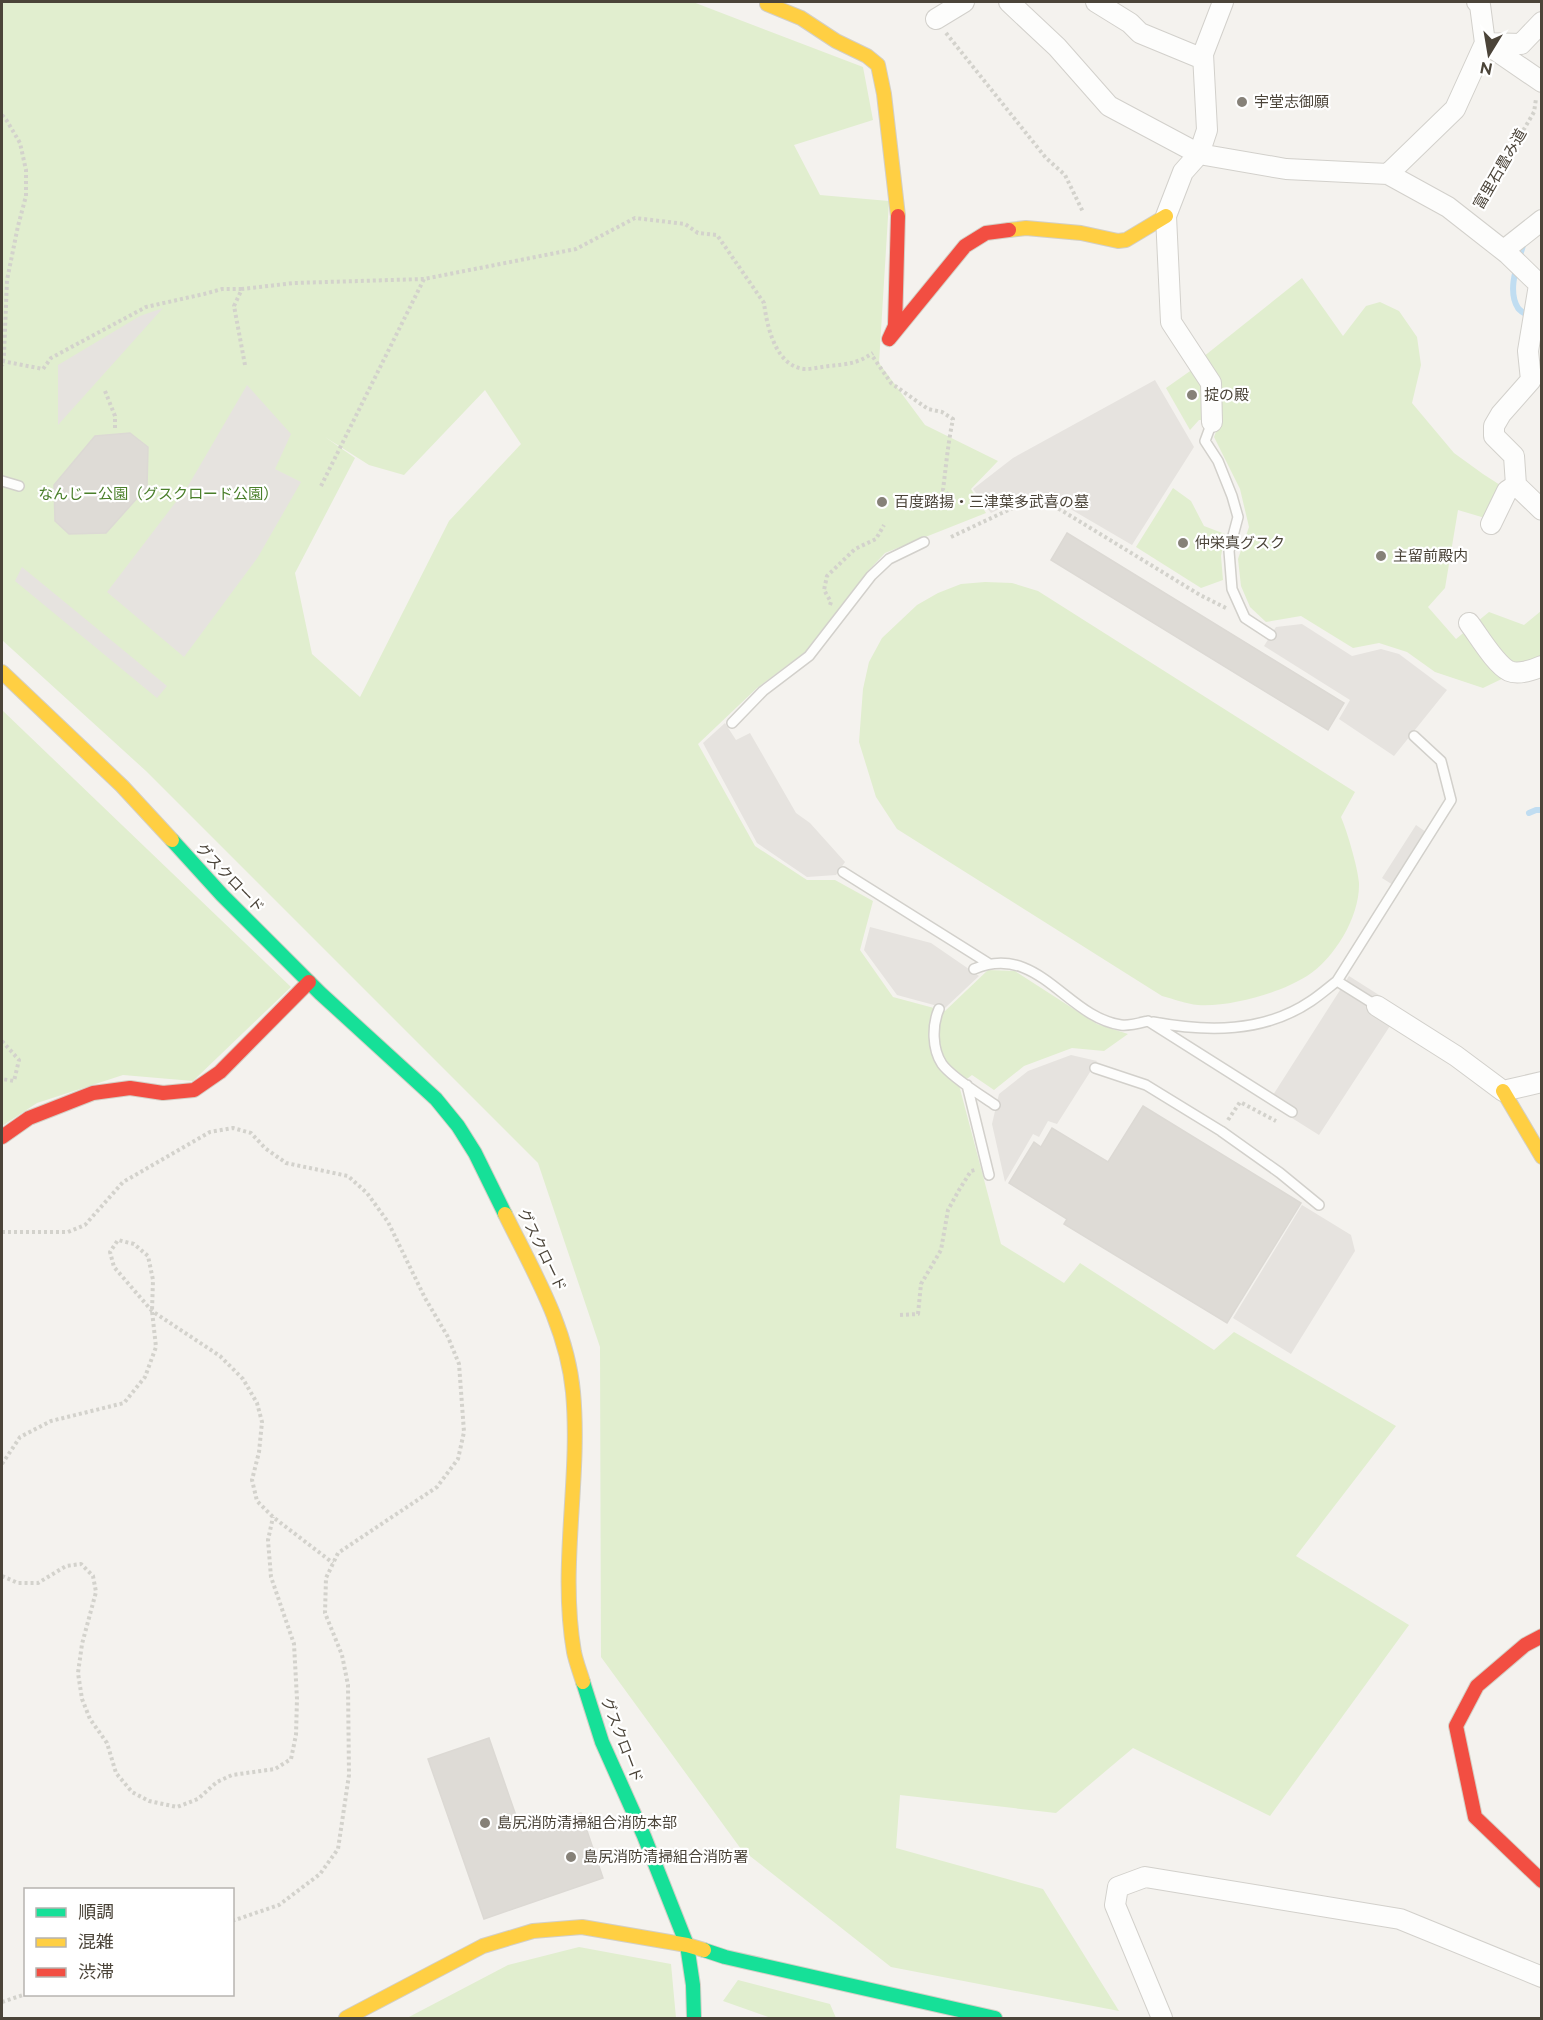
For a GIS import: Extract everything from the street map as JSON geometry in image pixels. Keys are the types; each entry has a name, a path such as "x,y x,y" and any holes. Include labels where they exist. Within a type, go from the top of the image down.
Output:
{"street":[{"path":"936,19 964,2"},
{"path":"1009,2 1057,47 1110,106 1199,154 1286,169 1388,174 1448,207 1506,252 1537,282 1536,306 1528,351 1531,380 1501,414 1494,426 1494,436 1514,456 1516,485 1542,510"},
{"path":"1096,2 1130,23 1140,33 1203,59"},
{"path":"1388,174 1455,109 1485,44 1480,5 1477,2"},
{"path":"767,4 801,18 878,64 898,207 895,326 889,339"},
{"path":"1212,422 1212,383 1171,322 1166,216 1183,172 1199,154 1207,130 1203,54 1217,4"},
{"path":"1485,44 1521,44 1542,22"},
{"path":"1485,44 1540,81"},
{"path":"889,339 965,246 986,233 1026,228 1081,233 1118,241 1126,240 1166,216"},
{"path":"1506,252 1542,220"},
{"path":"1491,524 1507,491 1516,485"},
{"path":"1469,623 1500,663 1510,672 1532,671 1542,666"},
{"name":"グスクロード","path":"2,672 122,786 222,895 309,982 436,1099 458,1126 475,1153 550,1304 568,1357 573,1391 576,1443 568,1598 574,1653 602,1742 644,1836 687,1945 693,1985 694,2019"},
{"path":"2,1137 29,1118 93,1093 130,1088 163,1093 194,1090 220,1072 309,982"},
{"path":"1377,1006 1456,1056 1503,1091 1542,1157"},
{"path":"1503,1091 1542,1082"},
{"path":"1542,1636 1525,1645 1477,1686 1456,1726 1475,1817 1542,1881"},
{"path":"1162,2019 1115,1905 1118,1887 1144,1877 1400,1919 1542,1977"},
{"path":"346,2019 483,1946 533,1931 582,1927 687,1945 725,1957 995,2019"}],"lane":[{"path":"1212,422 1205,441 1218,461 1238,517 1229,551 1232,589 1245,618 1271,635"},
{"path":"2,481 19,486"},
{"path":"732,723 764,691 809,656 871,576 889,559 924,542"},
{"path":"974,969 988,963 1008,962 1024,967 1100,1018 1123,1026 1148,1022 1210,1029 1242,1028 1285,1014 1309,1002 1337,981 1451,800 1441,761 1414,736"},
{"path":"843,872 988,963"},
{"path":"1337,981 1377,1006"},
{"path":"939,1009 936,1016 934,1043 943,1064 967,1085 996,1105"},
{"path":"1148,1022 1292,1112"},
{"path":"1095,1068 1146,1085 1221,1131 1280,1173 1319,1205"},
{"path":"967,1085 988,1171"}],"path":[{"path":"936,19 1046,158 1065,175 1083,213 1081,233"},
{"name":"富里石畳み道","path":"1469,223 1534,112 1540,81"},
{"path":"2,115 20,143 26,170 26,196 7,280 2,363 43,369 51,358 146,307 222,289 294,283 424,279 576,249 634,218 685,224 698,233 717,235 764,303 778,351 786,363 804,369 856,363 889,339"},
{"path":"321,486 424,279"},
{"path":"242,289 234,306 244,365"},
{"path":"871,354 891,383 928,409 942,412 953,419 943,490 952,498"},
{"path":"105,391 115,416 116,428"},
{"path":"951,537 1038,496 1200,596 1245,618"},
{"path":"826,613 831,602 824,590 827,576 855,549 876,539 884,525"},
{"path":"2,1041 19,1060 14,1082 2,1079"},
{"path":"1221,1131 1240,1102 1284,1125 1292,1112"},
{"path":"2,1232 68,1232 85,1225 123,1182 210,1132 233,1128 251,1133 265,1148 286,1163 348,1176 367,1193 388,1222 425,1298 448,1337 459,1364 464,1432 458,1459 437,1487 338,1552 326,1578 325,1613 342,1655 348,1685 350,1775 338,1849 320,1874 279,1905 234,1920"},
{"path":"900,1315 918,1314 921,1284 941,1250 948,1210 959,1190 971,1171 988,1171"},
{"path":"2,1464 20,1437 51,1421 124,1403 146,1377 156,1347 152,1311 153,1280 148,1256 134,1244 118,1240 110,1252 114,1267 152,1311 220,1356 243,1379 257,1403 262,1422 259,1452 252,1480 257,1501 273,1517 333,1563"},
{"path":"2,1576 18,1583 38,1583 66,1566 81,1564 93,1576 96,1592 82,1644 78,1673 82,1699 90,1719 107,1743 116,1773 132,1792 149,1801 177,1807 198,1799 217,1782 232,1775 275,1769 291,1759 296,1735 297,1699 294,1644 271,1577 268,1540 273,1517"},
{"path":"2,2002 24,1996"}],"green space":[{"name":"なんじー公園（グスクロード公園）","path":"2,2 693,2 863,67 873,120 794,145 820,195 889,201 879,363 925,425 998,461 971,489 986,513 885,553 868,571 805,652 757,688 698,744 755,846 807,880 835,880 873,901 860,950 893,997 945,1011 988,970 1015,971 1097,1024 1128,1034 1104,1051 1072,1048 1024,1066 994,1090 972,1075 959,1085 1001,1244 1064,1283 1080,1263 1214,1350 1234,1332 1396,1426 1296,1556 1409,1625 1270,1816 1133,1748 1056,1813 900,1795 896,1848 1043,1889 1119,2011 891,1967 741,1849 601,1657 600,1347 538,1163 146,771 2,640","holes":["485,390 521,444 449,521 360,697 312,654 295,573 355,458 325,437 369,465 404,475"]},
{"path":"1302,278 1343,336 1366,306 1380,302 1399,311 1417,337 1421,365 1412,403 1454,453 1500,485 1485,518 1458,510 1445,588 1428,607 1456,639 1489,612 1524,625 1541,611 1541,660 1483,688 1435,672 1407,652 1379,643 1353,648 1301,616 1266,622 1250,607 1241,586 1238,559 1249,527 1240,489 1214,437 1220,421 1203,357"},
{"path":"1193,369 1204,386 1206,420 1199,420 1190,430 1166,388"},
{"path":"1173,488 1191,501 1204,526 1225,534 1221,556 1223,580 1201,588 1136,547"},
{"path":"1012,583 1038,591 1355,792 1341,817 1357,868 1358,896 1344,935 1327,959 1317,968 1307,976 1283,988 1255,998 1225,1004 1198,1005 1162,996 897,829 876,797 859,742 863,689 869,662 882,638 917,605 961,584"},
{"path":"2,710 291,987 193,1081 123,1075 37,1103 2,1126"},
{"path":"579,1947 671,1964 676,2018 407,2018 508,1965"},
{"path":"738,1980 830,2004 836,2018 771,2018 723,2001"}],"shaded area":[{"path":"163,308 58,425 58,365 140,316"},
{"path":"1155,380 1194,447 1132,545 1038,490 991,513 973,489 1013,458"},
{"path":"247,385 291,434 275,469 301,482 258,557 184,657 107,592 188,486"},
{"path":"22,567 167,686 157,698 15,581"},
{"path":"1302,624 1352,656 1381,649 1399,654 1447,690 1394,756 1339,719 1350,700 1264,646 1276,627"},
{"path":"725,723 736,740 750,733 796,813 810,823 845,862 836,875 807,877 757,843 703,743"},
{"path":"1416,825 1426,832 1393,885 1382,878"},
{"path":"870,927 931,943 979,976 945,1008 897,995 864,950"},
{"path":"1349,976 1401,1009 1319,1135 1268,1103"},
{"path":"1071,1055 1097,1061 1057,1124 1048,1121 1039,1137 1033,1134 1005,1182 992,1124 999,1094 1028,1071"},
{"path":"1302,1205 1351,1235 1355,1251 1291,1354 1233,1318"}],"building":[{"path":"130,433 148,447 147,487 106,533 69,534 55,521 54,485 95,436"},
{"path":"1067,533 1344,703 1328,730 1051,560"},
{"path":"1143,1106 1301,1203 1227,1323 1064,1224 1067,1219 1009,1183 1034,1142 1041,1147 1052,1128 1108,1162"},
{"name":"島尻消防清掃組合消防本部","path":"489,1738 522,1833 581,1813 603,1878 484,1919 428,1759"}],"waterway":[{"path":"1524,242 1513,292 1518,308 1529,317"},
{"path":"1529,813 1542,810"}],"traffic: fast":[{"path":"172,840 222,895 320,993 436,1099 458,1126 475,1153 505,1214"},
{"path":"583,1682 602,1742 644,1836 687,1945 693,1985 694,2018"},
{"path":"704,1950 725,1957 995,2018"}],"traffic: slow":[{"path":"767,4 801,18 836,41 867,56 878,65 884,94 898,216"},
{"path":"1009,230 1026,228 1081,233 1118,241 1126,240 1166,216"},
{"path":"2,672 122,786 172,840"},
{"path":"1503,1091 1542,1157"},
{"path":"505,1214 547,1300 570,1368 575,1424 569,1555 570,1620 574,1652 583,1682"},
{"path":"346,2018 483,1946 533,1931 582,1927 704,1950"}],"traffic: jam":[{"path":"898,216 895,326 889,339 965,246 986,233 1009,230"},
{"path":"2,1137 29,1118 93,1093 130,1088 163,1093 194,1090 220,1072 309,982"},
{"path":"1542,1636 1525,1645 1477,1686 1456,1726 1475,1817 1542,1881"}],"place":[{"name":"宇堂志御願","path":"1242,102"},
{"name":"掟の殿","path":"1192,395"},
{"name":"百度踏揚・三津葉多武喜の墓","path":"882,502"},
{"name":"仲栄真グスク","path":"1183,543"},
{"name":"主留前殿内","path":"1381,556"},
{"name":"島尻消防清掃組合消防本部","path":"485,1823"},
{"name":"島尻消防清掃組合消防署","path":"571,1857"}]}
